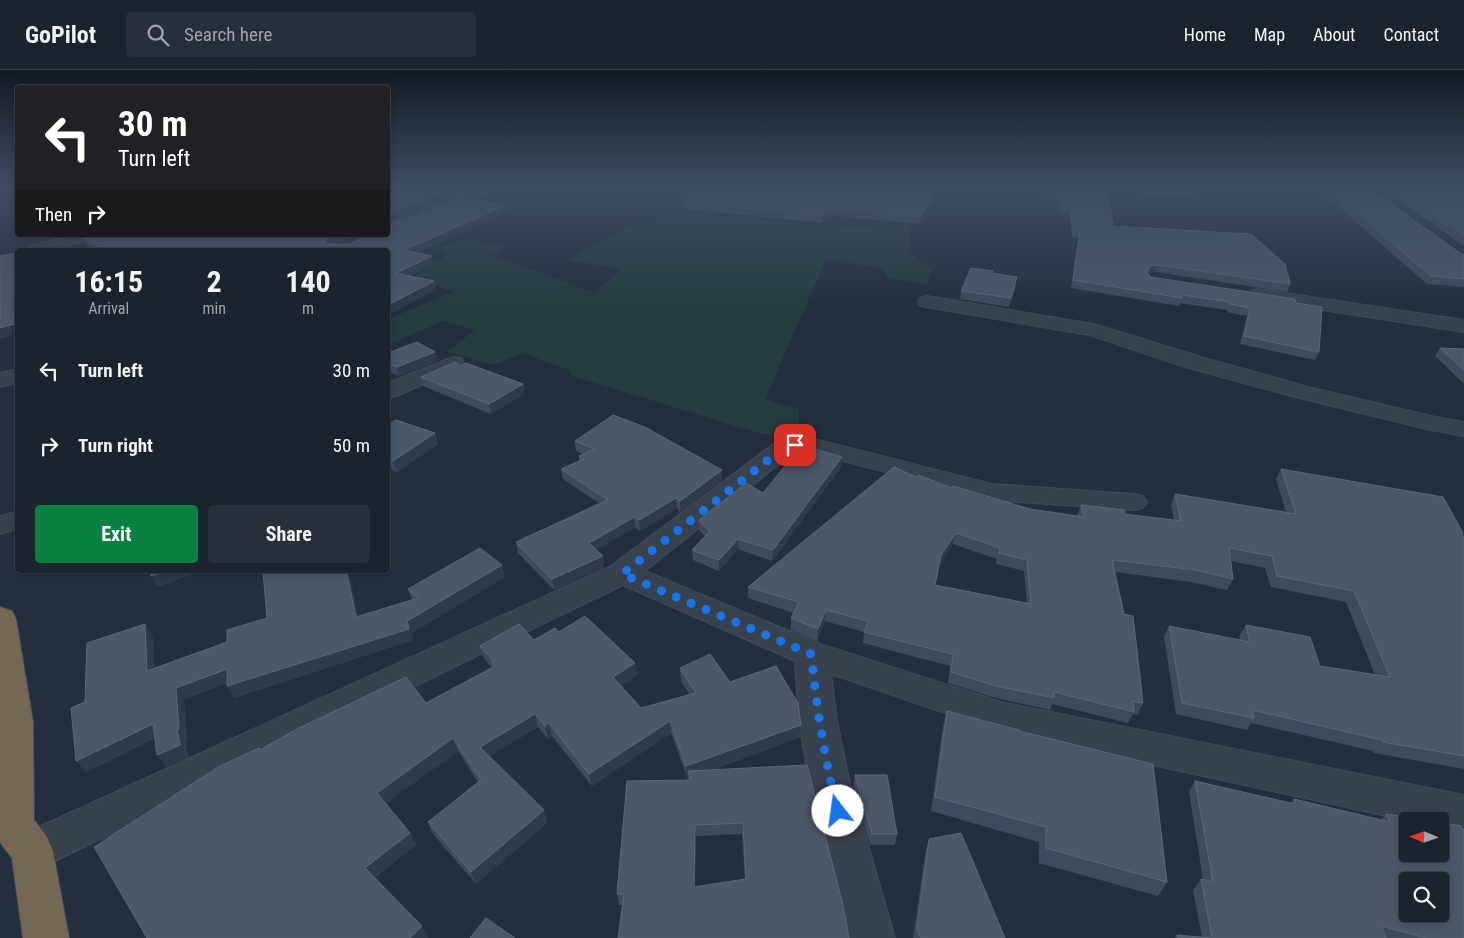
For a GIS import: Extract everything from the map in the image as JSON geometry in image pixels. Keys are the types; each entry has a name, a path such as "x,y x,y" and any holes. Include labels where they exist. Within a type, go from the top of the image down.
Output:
{"highway":[{"path":"0,618 14,722 15,836 46,938"}],"street":[{"path":"41,248 82,237"},
{"path":"1242,292 1464,326"},
{"path":"927,302 1094,330 1193,362 1303,392 1431,423 1464,429"},
{"path":"390,390 453,363"},
{"path":"0,380 15,375"},
{"path":"15,836 622,574 781,450 795,445 814,446 992,492 1133,502"},
{"path":"0,525 15,521"},
{"path":"622,574 811,654 1001,717 1464,814"},
{"path":"811,654 818,721 828,775 872,938"}],"green space":[{"path":"629,227 843,227 871,229 873,227 906,227 910,227 910,252 932,270 926,285 885,277 886,269 826,260 765,399 799,409 799,433 761,434 572,376 570,370 522,353 493,365 447,351 475,330 443,321 390,344 390,318 454,291 412,279 448,254 435,249 459,240 508,246 492,256 595,292 622,269 567,260"}],"building":[{"path":"390,227 457,227 404,250 432,256 396,273 434,281 390,304 390,248 92,248 101,246 83,237 330,237 325,243 349,244 365,237 390,237"},
{"path":"1073,227 1122,227 1251,234 1285,264 1290,284 1158,265 1150,266 1147,273 1151,277 1295,299 1296,303 1322,307 1319,352 1244,336 1250,308 1230,304 1230,302 1182,295 1182,298 1073,280 1080,231 1073,230"},
{"path":"1373,227 1423,227 1461,254 1464,254 1464,279 1431,276"},
{"path":"1450,227 1464,227 1464,236"},
{"path":"15,253 15,324 0,328 0,256"},
{"path":"971,268 1017,277 1011,298 961,291"},
{"path":"417,342 435,352 397,367 390,364 390,352"},
{"path":"1440,348 1464,349 1464,370"},
{"path":"455,362 461,366 466,363 523,384 489,404 421,377"},
{"path":"613,415 645,427 722,470 680,501 676,498 639,520 634,517 589,543 603,556 552,579 516,542 608,500 561,469 584,459 579,456 594,449 575,441"},
{"path":"396,420 435,433 393,461 390,460 390,424"},
{"path":"802,445 842,457 773,550 738,539 719,560 692,550 710,531 699,520 746,483 763,493"},
{"path":"894,467 916,477 918,475 952,488 953,486 1030,509 1084,517 1081,505 1124,510 1125,514 1181,521 1175,494 1296,514 1281,469 1443,497 1462,531 1464,542 1464,756 1383,742 1382,740 1252,710 1254,718 1182,703 1169,626 1250,642 1246,625 1310,637 1320,666 1390,677 1354,591 1277,576 1272,556 1229,548 1233,579 1196,570 1112,560 1124,614 1133,616 1143,703 1133,701 1134,712 1054,692 1054,698 996,686 951,672 953,654 864,632 868,621 826,610 818,629 791,618 799,602 748,587","holes":["956,533 1000,548 999,553 1027,560 1031,604 935,585 941,555"]},
{"path":"480,548 502,565 407,621 409,629 227,686 227,669 176,688 179,729 177,729 180,745 157,755 153,724 76,761 71,708 85,702 87,643 145,624 147,671 227,642 227,630 267,618 263,573 347,573 356,617 418,598 408,589"},
{"path":"585,616 635,663 613,677 641,708 696,693 680,668 710,654 730,682 776,666 798,703 801,725 686,766 670,721 589,774 549,723 545,726 535,714 480,747 544,810 471,872 428,822 481,780 453,738 377,793 410,833 365,868 422,926 410,938 147,938 94,847 220,766 259,748 260,750 295,730 406,677 426,703 495,666 492,663 494,662 480,646 519,624 534,640 555,628 559,632"},
{"path":"947,711 1153,764 1167,882 1046,848 1046,827 935,797"},
{"path":"807,765 843,905 849,938 618,938 624,894 617,894 627,781 691,780 688,771","holes":["743,823 746,879 694,887 695,825"]},
{"path":"855,775 887,775 897,834 872,834"},
{"path":"1195,781 1295,804 1294,799 1390,822 1386,814 1399,816 1399,862 1449,862 1449,824 1461,826 1464,831 1464,938 1427,938 1381,926 1386,938 1212,938 1201,879 1213,882"},
{"path":"961,833 1005,938 921,938 917,928 929,839"},
{"path":"486,918 515,938 470,938"},
{"path":"1177,935 1212,938 1178,938"}],"route":[{"path":"795,445 781,450 622,574 811,654 818,721 828,775 838,811"}]}
